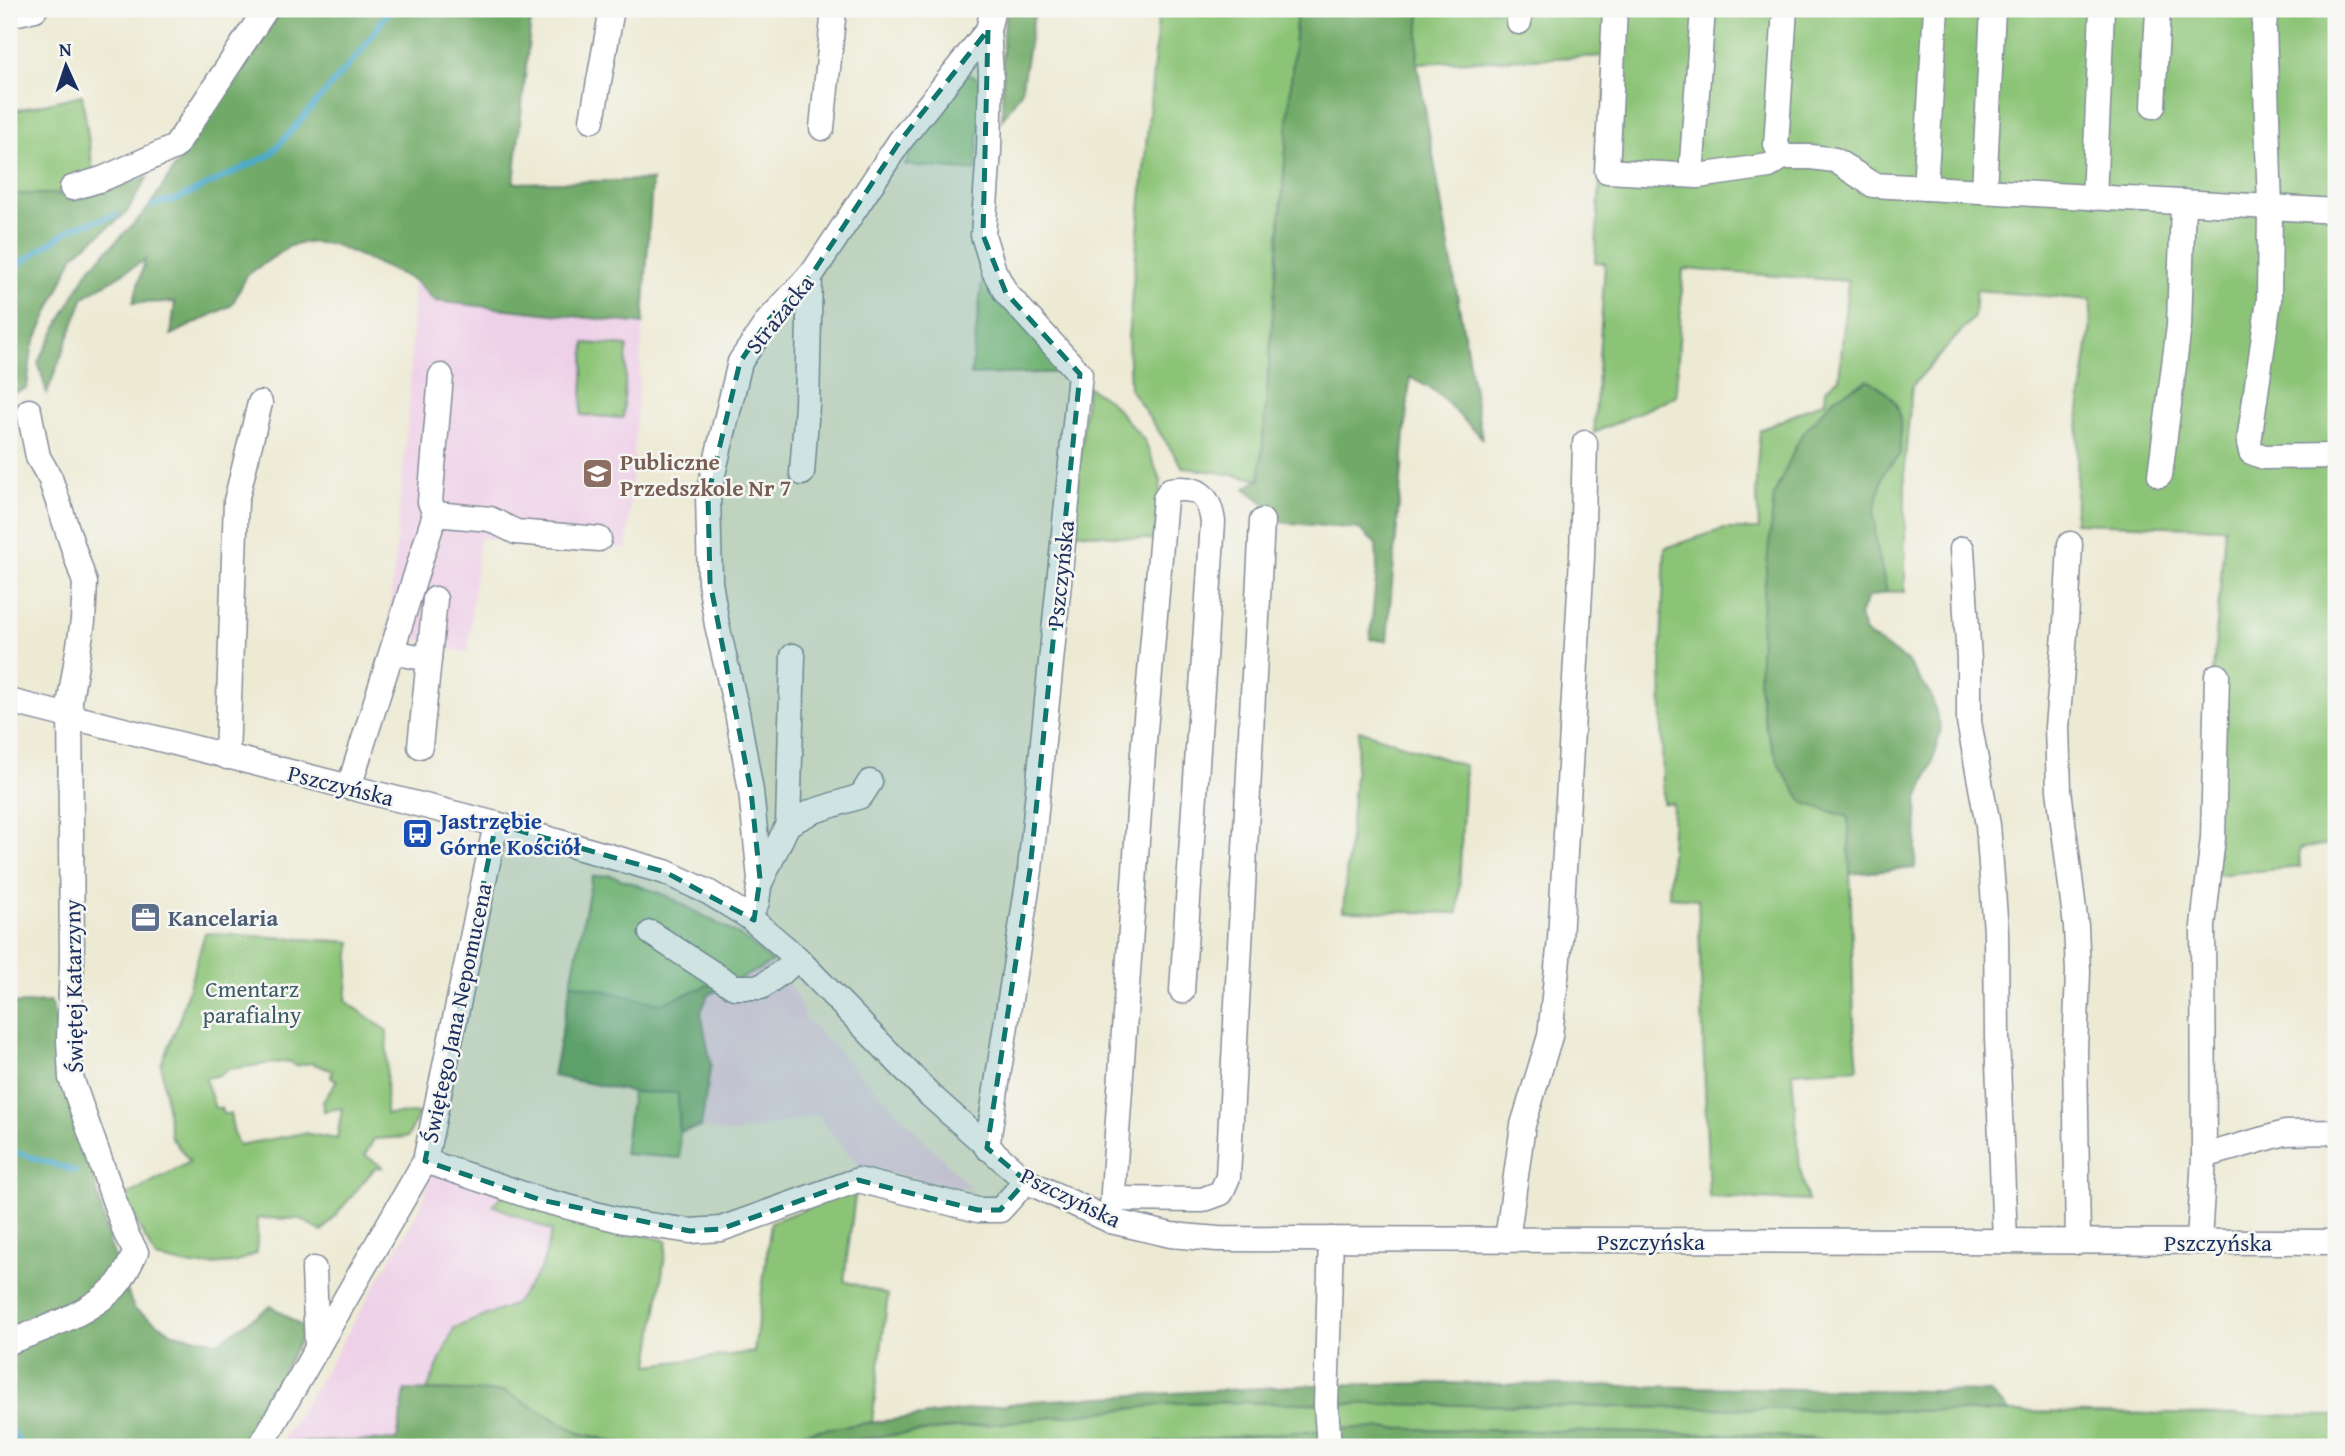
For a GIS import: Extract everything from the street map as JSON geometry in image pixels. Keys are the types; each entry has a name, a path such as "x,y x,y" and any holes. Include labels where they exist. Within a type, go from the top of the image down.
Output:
{"street":[{"path":"9,13 35,9"},
{"path":"72,188 102,179 175,147 266,9"},
{"path":"592,120 612,9"},
{"path":"822,128 834,9"},
{"path":"1615,9 1607,171 1691,175 1769,166 1783,157 1811,157 1835,160 1873,185 2336,211"},
{"path":"1691,175 1703,9"},
{"path":"1783,157 1776,145 1785,9"},
{"path":"1925,188 1936,9"},
{"path":"1984,191 1993,9"},
{"path":"2094,198 2102,9"},
{"path":"2153,106 2158,9"},
{"path":"2266,9 2264,39 2270,207 2270,300 2249,442 2251,452 2264,457 2336,456"},
{"name":"Strażacka","path":"755,902 760,878 751,791 710,582 708,495 740,362 767,322 810,275 900,141 991,20"},
{"name":"Pszczyńska","path":"987,1148 1030,870 1080,374 1006,293 994,271 983,234 990,112 991,20"},
{"path":"2160,475 2179,326 2183,202"},
{"path":"802,473 807,405 810,275"},
{"path":"349,787 435,514 430,502 441,376"},
{"path":"227,757 236,501 260,403"},
{"path":"29,411 38,457 50,478 85,583 83,621 70,701 71,716"},
{"path":"1507,1241 1523,1125 1550,1036 1560,939 1582,557 1585,443"},
{"path":"1182,991 1213,522 1206,499 1198,492 1185,488 1170,490 1165,499 1142,766 1112,1210 1202,1200 1221,1193 1228,1177 1262,522"},
{"path":"435,514 490,519 516,532 599,538"},
{"path":"2070,544 2057,727 2059,790 2077,949 2075,1050 2078,1242"},
{"path":"1962,549 1969,660 1969,722 1988,825 1996,931 2005,1241"},
{"path":"420,746 435,600"},
{"path":"392,652 429,659"},
{"path":"755,902 788,824 793,656"},
{"path":"2199,1242 2204,1156 2203,926 2213,838 2217,676"},
{"name":"Pszczyńska","path":"9,701 496,824 666,872 708,892 755,902 796,957 931,1096 1026,1181 1112,1210 1171,1235 1218,1239 1507,1241 2336,1242"},
{"name":"Świętej Katarzyny","path":"9,1342 57,1324 104,1295 116,1286 136,1252 126,1234 71,1078 71,716"},
{"path":"788,824 811,812 861,796 870,782"},
{"name":"Świętego Jana Nepomucena","path":"261,1445 317,1350 414,1166 496,824"},
{"path":"651,933 734,987 761,987 786,969 796,957"},
{"path":"2204,1156 2285,1133 2336,1132"},
{"name":"Świętego Jana Nepomucena","path":"414,1166 623,1221 690,1231 721,1229 858,1180 978,1210 1000,1210 1026,1181"},
{"path":"1329,1447 1326,1405 1331,1239"},
{"path":"314,1269 317,1350"}],"highlighted area":[{"path":"988,30 983,235 1006,293 1080,374 1030,870 987,1148 1026,1181 1000,1210 978,1210 858,1180 721,1229 690,1231 541,1200 425,1161 496,824 665,872 754,920 760,879 751,791 710,582 708,495 740,362 767,322 814,271 900,141"}],"shaded area":[{"path":"414,280 435,301 643,324 627,549 479,538 468,653 386,632 409,404"},
{"path":"767,964 793,989 806,1018 973,1190 860,1168 817,1115 733,1134 701,1127 711,1064 701,1012 708,995"},
{"path":"428,1171 504,1193 493,1205 552,1231 542,1267 515,1304 454,1328 427,1390 405,1390 398,1440 280,1443 331,1362 419,1210 426,1192"}],"green space":[{"path":"280,9 532,9 514,183 652,180 643,324 435,301 414,280 333,244 307,242 290,246 247,275 232,305 171,335 175,302 133,303 145,260 84,297 47,393 38,362 88,270 146,211"},
{"path":"1008,9 1035,9 1021,92 1002,120 1003,31"},
{"path":"1159,9 1297,9 1260,479 1183,467 1130,389 1128,337"},
{"path":"1297,9 1420,9 1417,63 1482,438 1436,392 1410,377 1387,641 1370,639 1377,568 1376,544 1359,529 1278,522 1268,506 1245,488 1260,479"},
{"path":"1420,9 2336,9 2336,843 2299,849 2300,867 2216,875 2213,671 2225,528 2075,523 2079,411 2090,331 2091,300 1976,290 1974,317 1912,386 1905,459 1905,592 1835,590 1848,784 1854,1024 1858,1068 1792,1072 1800,1169 1808,1201 1709,1197 1698,899 1669,897 1673,804 1663,803 1661,647 1665,548 1724,529 1759,529 1756,479 1760,430 1825,401 1826,389 1839,378 1848,281 1683,269 1676,396 1594,433 1605,263 1595,262 1608,56 1417,63"},
{"path":"966,75 975,76 982,86 976,171 905,165 916,137"},
{"path":"82,95 93,171 55,194 9,194 9,112"},
{"path":"147,178 126,213 74,255 32,348 27,388 9,395 9,222 15,218 9,207 9,194 76,194"},
{"path":"984,265 1069,372 971,375"},
{"path":"585,343 627,346 623,418 581,415"},
{"path":"1868,380 1895,402 1900,418 1900,454 1884,472 1874,512 1876,543 1887,592 1868,597 1859,616 1865,633 1907,661 1931,695 1941,729 1931,767 1918,799 1915,868 1850,874 1848,817 1804,803 1781,769 1766,729 1759,687 1761,623 1774,495 1800,437 1834,398"},
{"path":"1087,386 1111,402 1145,441 1161,482 1154,540 1073,532"},
{"path":"1359,730 1465,766 1458,913 1343,911"},
{"path":"610,875 667,896 739,935 773,962 724,987 711,984 661,1004 571,983 592,877"},
{"name":"Cmentarz parafialny","path":"205,933 351,942 346,1001 387,1031 386,1114 419,1113 408,1137 374,1139 365,1155 383,1167 374,1169 322,1232 301,1219 257,1218 257,1253 235,1263 193,1266 156,1258 123,1197 190,1162 171,1137 161,1064 178,1024","holes":["289,1061 295,1066 311,1063 332,1070 331,1078 337,1080 323,1102 324,1111 342,1108 337,1139 304,1133 239,1145 230,1114 223,1114 221,1108 215,1108 205,1078 220,1075 229,1069"]},
{"path":"571,983 661,1004 711,984 724,987 708,995 701,1012 711,1064 701,1127 680,1132 678,1093 632,1092 553,1076"},
{"path":"51,1002 110,1244 134,1309 173,1333 218,1342 271,1306 306,1329 261,1411 249,1447 9,1447 9,1004"},
{"path":"632,1092 678,1093 680,1158 624,1154"},
{"path":"856,1189 844,1281 888,1295 872,1422 718,1447 638,1447 579,1433 506,1392 427,1390 454,1328 515,1304 542,1267 552,1231 492,1205 504,1193 550,1210 667,1241 649,1365 754,1352 771,1222"},
{"path":"1444,1383 1989,1392 2010,1412 1180,1403 875,1437 815,1447 718,1447 824,1429 1033,1401 1314,1385"},
{"path":"405,1390 506,1392 579,1433 638,1447 278,1447 280,1443 397,1440"},
{"path":"1180,1403 2336,1416 2336,1447 1911,1447 1765,1435 1355,1428 1095,1447 815,1447 875,1437"},
{"path":"1355,1428 1765,1435 1911,1447 1095,1447"}],"waterway":[{"path":"153,205 180,198 270,155 362,50 390,9"},
{"path":"9,271 74,227 117,215"},
{"path":"9,1150 75,1171"},
{"path":"9,1428 23,1447"}],"place":[{"name":"Publiczne Przedszkole Nr 7","path":"597,474"},
{"name":"Jastrzębie Górne Kościół","path":"417,833"},
{"name":"Kancelaria","path":"145,917"}]}
